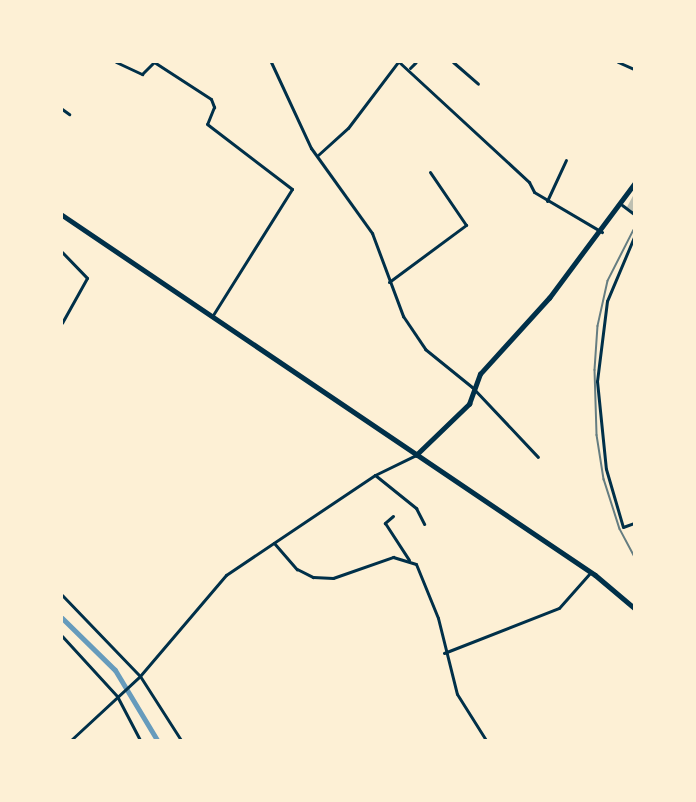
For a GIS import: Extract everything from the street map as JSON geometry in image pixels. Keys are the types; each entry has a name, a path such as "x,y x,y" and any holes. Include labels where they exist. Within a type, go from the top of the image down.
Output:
{"main road":[{"path":"416,455 469,404 472,387 602,232 634,184"},
{"path":"62,215 591,572 634,608"}],"street":[{"path":"116,62 142,74 154,62 211,99 214,107 207,124 292,189 285,206 212,316"},
{"path":"271,62 318,156 372,233 387,264 389,282 403,316 425,349 472,387 538,457"},
{"path":"318,156 348,128 398,62 410,68 546,201 602,232"},
{"path":"410,68 416,62"},
{"path":"453,62 478,84"},
{"path":"618,62 634,69"},
{"path":"62,109 69,114"},
{"path":"546,201 566,160"},
{"path":"389,282 466,225 430,172"},
{"path":"622,205 634,214"},
{"path":"634,237 607,301 597,381 606,469 623,527 634,523"},
{"path":"62,252 87,278 62,323"},
{"path":"71,741 140,676 226,575 375,475 416,455"},
{"path":"375,475 416,508 424,524"},
{"path":"393,516 385,523 409,560"},
{"path":"274,543 297,569 313,577 333,578 393,557 416,564 431,596 444,653 457,694 486,741"},
{"path":"444,653 559,608 591,572"},
{"path":"62,595 140,676 181,741"},
{"path":"62,636 117,696 140,741"}],"building":[{"path":"634,194 634,212 627,207"}],"waterway":[{"path":"62,618 115,670 157,740"}],"railway":[{"path":"634,230 608,281 598,326 595,370 597,435 604,479 620,529 634,555"}]}
